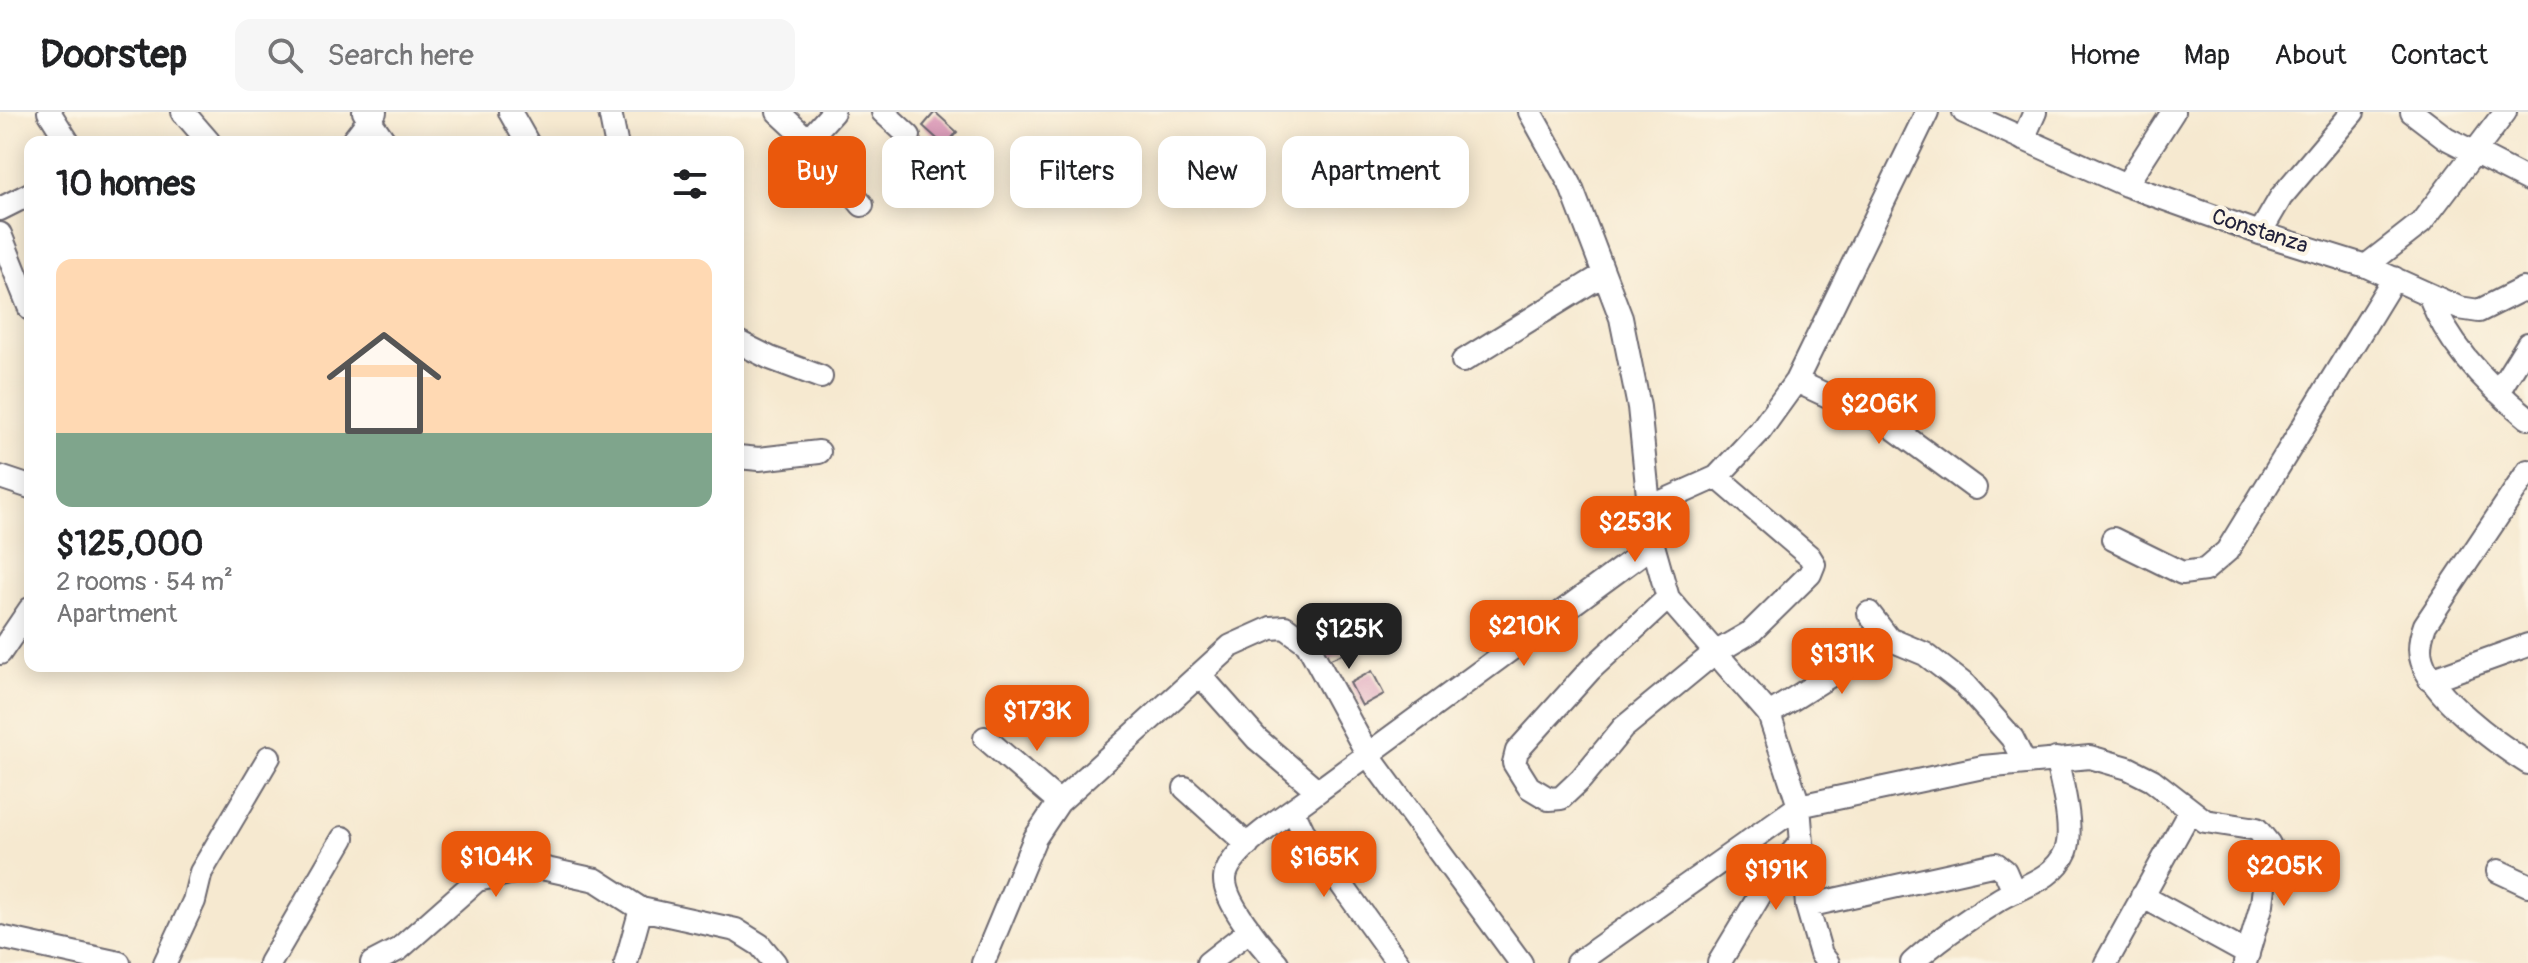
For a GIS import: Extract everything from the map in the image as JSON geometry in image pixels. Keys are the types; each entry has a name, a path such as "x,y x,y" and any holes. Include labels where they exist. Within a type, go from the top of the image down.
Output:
{"street":[{"path":"49,112 64,136"},
{"path":"183,112 204,136"},
{"path":"510,112 524,136"},
{"path":"610,112 615,136"},
{"path":"778,112 804,136"},
{"path":"812,136 833,112"},
{"path":"883,112 909,136"},
{"path":"1530,112 1570,184 1621,318 1639,407 1653,545 1668,598 1713,654 1769,714 1799,806 1807,906 1821,954 1828,963"},
{"path":"1650,507 1717,477 1760,431 1796,381 1927,112"},
{"name":"Constanza","path":"1964,112 2126,185 2260,233 2366,266 2430,297 2479,311 2526,289"},
{"path":"2023,139 2035,112"},
{"path":"2126,185 2173,112"},
{"path":"2260,233 2275,204 2353,112"},
{"path":"2412,112 2446,138 2528,180"},
{"path":"2366,266 2421,223 2505,112"},
{"path":"356,136 370,114 382,136"},
{"path":"0,209 24,197"},
{"path":"0,234 24,294"},
{"path":"1463,361 1604,274"},
{"path":"2113,539 2182,573 2205,570 2227,551 2394,278"},
{"path":"2430,297 2444,330 2498,392 2528,418"},
{"path":"2498,392 2528,344"},
{"path":"744,345 821,377"},
{"path":"1796,381 1888,424 1975,488"},
{"path":"744,458 759,459 819,452"},
{"path":"2528,471 2425,625 2420,652 2430,680 2479,725 2528,763"},
{"path":"0,477 24,485"},
{"path":"1668,598 1590,670 1517,751 1514,763 1529,787 1549,799 1561,798 1623,728 1713,654 1751,632 1810,574 1814,564 1809,556 1717,477"},
{"path":"1277,963 1250,930 1225,889 1225,876 1248,845 1653,545"},
{"path":"1869,613 1889,639 1925,654 1965,685 2012,738 2024,762"},
{"path":"0,653 24,618"},
{"path":"983,963 1035,838 1059,802 1231,646 1271,628 1285,627 1307,643 1368,755 1521,963"},
{"path":"1769,714 1889,639"},
{"path":"2430,680 2528,645"},
{"path":"1201,676 1282,763 1318,791"},
{"path":"985,738 1059,802"},
{"path":"165,963 194,901 201,872 269,757"},
{"path":"1577,963 1799,806 1983,767 2024,762 2090,757 2128,768 2152,780 2205,821 2257,829 2269,844 2262,904 2246,958 2142,896"},
{"path":"1912,963 2057,866 2067,849 2063,785 2056,759"},
{"path":"1185,788 1248,845"},
{"path":"1293,810 1303,831 1398,963"},
{"path":"2106,963 2190,811"},
{"path":"270,963 343,838"},
{"path":"1719,963 1769,880 1802,841"},
{"path":"1807,906 1996,864 2005,871 2014,892"},
{"path":"372,963 399,949 477,880 537,867 596,880 641,909 736,930 760,945 775,963"},
{"path":"2498,871 2528,885"},
{"path":"626,963 641,909"},
{"path":"1208,963 1250,930"},
{"path":"0,937 119,963"}],"building":[{"path":"935,112 957,132 954,136 934,136 923,126"},
{"path":"1347,624 1357,648 1328,660 1318,636"},
{"path":"1372,671 1384,694 1362,706 1350,683"}]}
